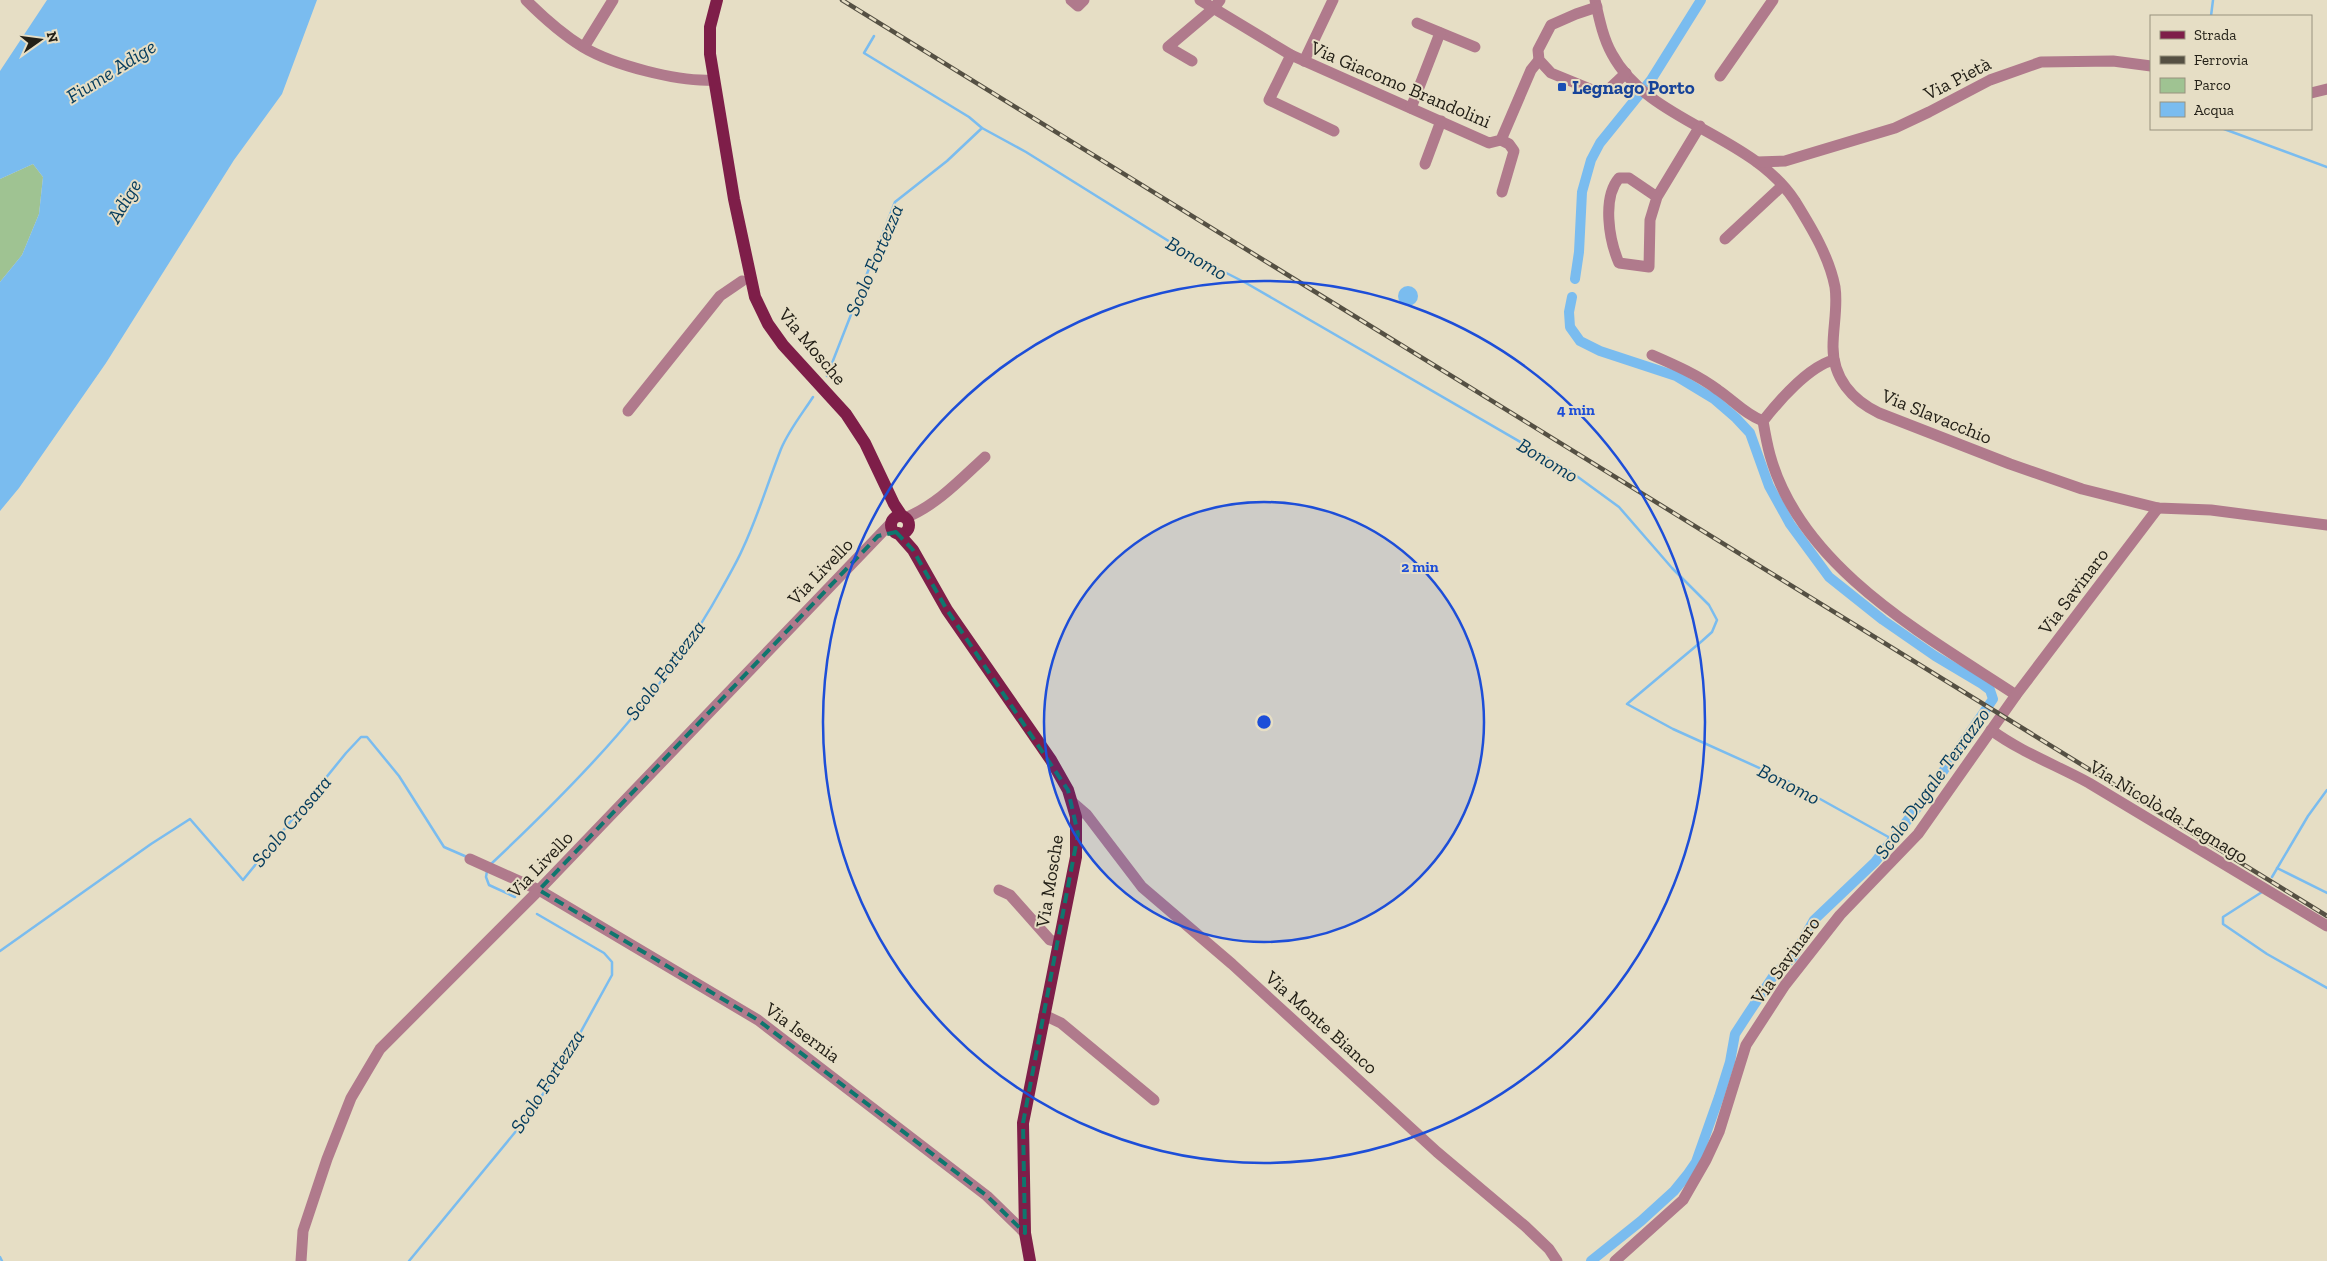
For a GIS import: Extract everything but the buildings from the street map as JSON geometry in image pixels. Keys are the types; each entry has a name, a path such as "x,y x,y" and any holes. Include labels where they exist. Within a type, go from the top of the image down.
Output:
{"main road":[{"name":"Via Mosche","path":"718,0 712,17 710,38 713,80 749,275 761,312 783,346 846,414 865,444 894,504 913,550 947,610 1051,760 1068,790 1072,802 1078,834 1076,857 1023,1123 1025,1233 1030,1261"}],"street":[{"path":"584,48 613,0"},
{"name":"Via Giacomo Brandolini","path":"1200,0 1216,5 1291,55 1489,143 1501,140 1531,70 1539,60 1538,50 1551,25 1596,4"},
{"path":"1304,61 1333,0"},
{"path":"1720,76 1773,0"},
{"path":"527,1 584,48 673,78 695,81 713,80"},
{"name":"Via Slavacchio","path":"1596,4 1607,44 1635,84 1651,97 1745,152 1780,184 1794,200 1811,230 1832,275 1836,297 1834,360 1838,375 1847,390 1861,404 1879,414 2073,486 2158,508 2211,510 2327,525"},
{"path":"1192,61 1168,47 1216,5"},
{"path":"1418,24 1474,47"},
{"path":"1411,108 1440,33"},
{"path":"1291,55 1269,100 1334,131"},
{"path":"1539,60 1551,73 1594,91 1608,90 1626,73"},
{"name":"Via Pietà","path":"1757,162 1785,161 1895,128 1990,80 2041,62 2113,61 2150,66"},
{"path":"2312,93 2327,89"},
{"path":"1425,164 1441,121"},
{"path":"1657,197 1629,178 1619,178 1612,186 1610,215 1612,239 1619,263 1649,267 1650,220 1657,197 1700,126"},
{"path":"1501,140 1509,144 1514,151 1502,192"},
{"path":"1725,239 1780,184 1785,161"},
{"path":"628,411 720,296 742,281"},
{"path":"1652,355 1698,377 1717,389 1754,418 1763,421"},
{"path":"1834,360 1825,362 1809,374 1777,403 1763,421 1770,456 1788,498 1827,555 1842,572 1917,630 2016,695"},
{"name":"Via Livello","path":"301,1261 303,1231 327,1159 351,1098 380,1049 539,890 879,535 902,523 946,493 985,457"},
{"name":"Via Savinaro","path":"1614,1261 1682,1200 1706,1160 1719,1132 1746,1046 1785,985 1840,915 1918,834 2016,695 2158,508"},
{"name":"Via Nicolò da Legnago","path":"1991,730 2013,746 2054,764 2088,783 2327,926"},
{"name":"Via Monte Bianco","path":"1072,802 1087,815 1142,887 1232,964 1437,1152 1525,1226 1549,1249 1557,1261"},
{"name":"Via Isernia","path":"470,859 539,890 758,1020 987,1196 1025,1233"},
{"path":"999,890 1010,895 1050,940 1058,942"},
{"path":"1044,1015 1061,1023 1154,1100"}],"highlighted area":[{"path":"896,532 913,550 947,610 1068,790 1078,834 1023,1123 1025,1233 987,1196 758,1020 539,890 878,536"}],"green space":[{"path":"33,164 43,177 39,214 22,255 0,282 0,179"}],"water":[{"path":"47,0 317,0 282,94 234,160 106,363 19,488 0,511 0,282 22,255 39,214 43,177 33,164 0,179 0,71"},
{"path":"1408,286 1415,289 1418,296 1415,303 1408,306 1401,303 1398,296 1401,289"}],"waterway":[{"name":"Scolo Dugale Terrazzo","path":"1575,279 1579,252 1582,192 1591,160 1600,143 1651,80 1701,0"},
{"path":"2211,15 2213,0"},
{"name":"Scolo Fortezza","path":"827,376 895,202 947,161 982,128 969,117 864,53 874,36"},
{"name":"Bonomo","path":"982,128 1026,152 1191,255 1246,283 1567,469 1619,507 1672,568 1709,605 1717,620 1712,632 1627,704 1673,729 1786,780 1892,839"},
{"path":"2227,130 2327,167"},
{"name":"Scolo Dugale Terrazzo","path":"1572,297 1569,312 1570,327 1580,341 1600,351 1676,376 1714,399 1736,418 1750,433 1769,486 1790,524 1829,577 1883,620 1935,656 1982,684 1990,690 1993,699 1924,799 1875,862 1814,920 1793,957 1774,975 1735,1034 1730,1062 1719,1097 1696,1162 1687,1175 1674,1191 1641,1221 1591,1261"},
{"name":"Scolo Fortezza","path":"491,864 587,769 674,664 699,627 736,563 784,442 813,397"},
{"name":"Scolo Crosara","path":"0,951 151,844 190,819 243,880 361,737 367,737 399,776 444,847 467,857"},
{"path":"2272,877 2308,816 2327,790"},
{"path":"2277,868 2327,893"},
{"name":"Scolo Fortezza","path":"487,871 486,877 489,885 515,897"},
{"path":"2262,892 2223,917 2223,924 2267,954 2327,988"},
{"name":"Scolo Fortezza","path":"409,1261 526,1119 562,1066 612,975 612,962 604,953 537,914"},
{"name":"Scolo Crosara","path":"0,1257 2,1261"}],"railway":[{"path":"842,0 2327,916"}],"place":[{"name":"Legnago Porto","path":"1562,87"}],"water label":[{"name":"Fiume Adige","path":"111,71"},
{"name":"Adige","path":"124,201"}]}
